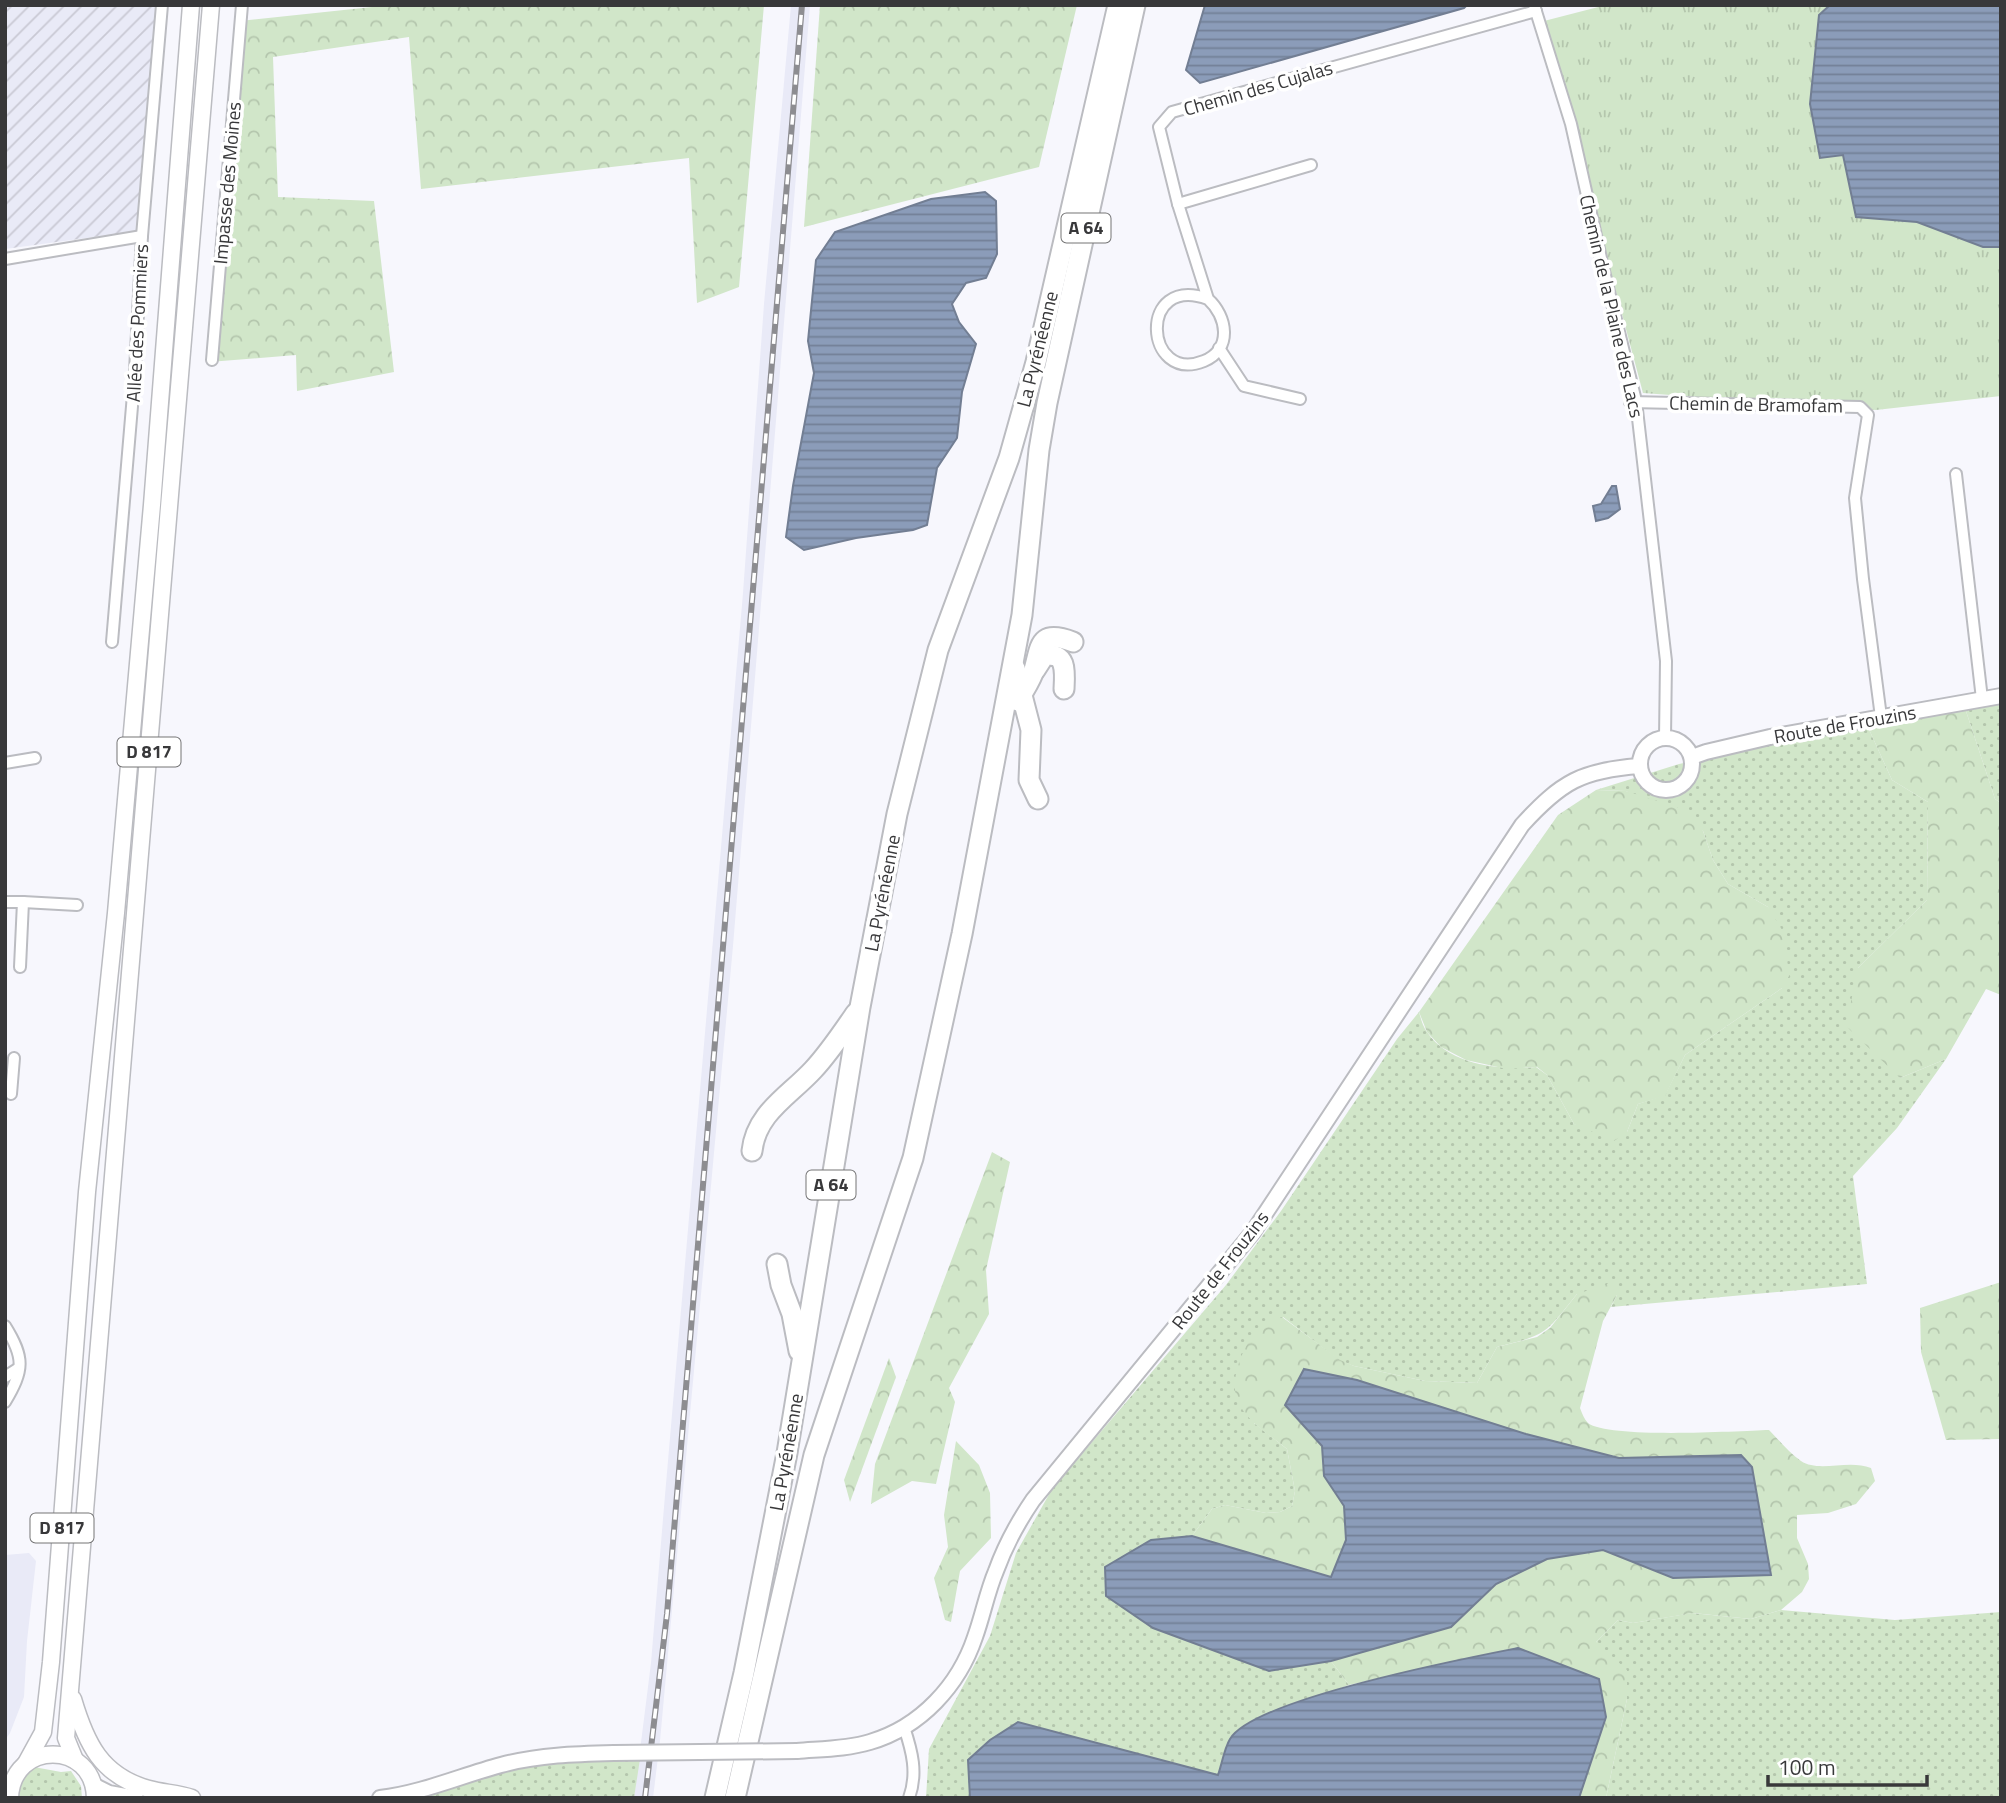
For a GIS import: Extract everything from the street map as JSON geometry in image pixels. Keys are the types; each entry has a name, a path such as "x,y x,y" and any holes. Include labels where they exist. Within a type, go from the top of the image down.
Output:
{"highway":[{"name":"La Pyrénéenne","path":"715,1798 744,1673 802,1366 860,1007 897,814 938,650 1009,458 1036,362 1118,5"},
{"name":"La Pyrénéenne","path":"735,1798 814,1455 913,1158 964,920 1022,615 1039,450 1047,403 1135,5"},
{"path":"1038,799 1029,780 1037,650 1044,641 1054,637 1073,642"},
{"path":"1000,735 1037,662 1044,656 1052,654 1063,662 1064,689"},
{"path":"1013,663 1031,730"},
{"path":"752,1151 757,1128 764,1117 818,1065 860,1007"},
{"path":"777,1265 792,1314 802,1366"}],"main road":[{"name":"D 817","path":"26,1763 43,1732 51,1662 88,1192 140,641 191,5"},
{"name":"D 817","path":"75,1760 66,1738 211,5"},
{"name":"Route de Frouzins","path":"1692,757 1706,751 1770,737 2001,696"},
{"path":"1665,738 1682,743 1692,757 1690,775 1679,787 1671,790 1653,788 1642,775 1640,766 1644,750 1656,740 1665,738"},
{"name":"Route de Frouzins","path":"380,1798 424,1790 527,1759 614,1753 797,1751 859,1745 904,1727 935,1702 961,1670 999,1564 1033,1500 1253,1232 1522,825 1556,792 1575,780 1595,771 1640,766"},
{"path":"71,1689 90,1747 109,1768 127,1781 150,1790 178,1793 192,1798"},
{"path":"9,1790 26,1763 38,1756 50,1754 75,1760 83,1767 94,1791 136,1798"}],"street":[{"name":"Allée des Pommiers","path":"112,642 162,5"},
{"name":"Impasse des Moines","path":"212,360 242,5"},
{"name":"Chemin des Cujalas","path":"1219,348 1224,336 1223,318 1217,307 1208,299 1178,204 1159,127 1172,112 1535,8"},
{"name":"Chemin de la Plaine des Lacs","path":"1535,8 1571,124 1633,401 1666,661 1665,738"},
{"path":"1178,204 1311,165"},
{"path":"5,259 142,236"},
{"path":"1208,299 1187,294 1176,297 1165,305 1156,324 1156,336 1167,355 1184,363 1204,361 1219,348 1244,386 1300,399"},
{"name":"Chemin de Bramofam","path":"1633,401 1860,407 1868,415 1856,499 1863,579 1881,717"},
{"path":"1956,474 1982,699"},
{"path":"5,763 34,758"},
{"path":"5,902 77,905"},
{"path":"20,967 23,902"},
{"path":"10,1094 14,1058"},
{"path":"5,1326 20,1357 17,1382 5,1402"},
{"path":"5,1377 19,1368"},
{"path":"904,1727 914,1761 909,1798"}],"shaded area":[{"path":"5,5 157,5 138,231 5,249"},
{"path":"791,5 810,5 733,946 660,1741 653,1798 634,1798 651,1663"},
{"path":"29,1553 36,1561 24,1697 5,1740 5,1555"}],"green space":[{"path":"391,5 764,5 739,287 697,303 689,158 421,189 409,37 273,57 278,197 374,201 394,372 297,391 296,355 209,362 240,21"},
{"path":"820,5 1077,5 1039,167 804,227"},
{"path":"1606,5 1830,5 1819,15 1816,54 1820,158 1843,155 1856,217 1917,222 1983,247 2001,247 2001,396 1876,410 1643,393 1544,21"},
{"path":"2001,700 2001,803 1995,799 1964,705"},
{"path":"1964,705 1995,799 2001,803 2001,995 1986,989 1946,1059 1900,1078 1846,1026 1858,968 1927,900 1928,802 1892,780 1867,725"},
{"path":"1867,725 1892,780 1928,802 1927,900 1858,968 1900,1078 1946,1059 1897,1128 1853,1176 1867,1284 1611,1307 1617,1295 1577,1294 1544,1331 1536,1336 1497,1347 1477,1383 1425,1381 1354,1366 1340,1361 1283,1317 1254,1423 1287,1449 1295,1491 1292,1506 1280,1512 1266,1513 1225,1505 1212,1509 1192,1536 1151,1540 1269,1671 1331,1661 1349,1685 1251,1721 1230,1738 1219,1775 1018,1722 968,1760 970,1798 926,1798 929,1749 990,1636 1016,1553 1052,1489 1226,1285 1281,1211 1397,1039 1419,1012 1427,1032 1449,1052 1462,1059 1492,1066 1536,1067 1547,1075 1574,1124 1627,1132 1638,1104 1665,1095 1685,1055 1782,988 1768,907 1728,884 1713,860 1703,831 1626,791 1596,790 1679,764"},
{"path":"1596,790 1626,791 1683,809 1703,831 1713,860 1728,884 1768,907 1784,933 1789,976 1782,988 1685,1055 1665,1096 1638,1104 1627,1132 1614,1141 1574,1124 1547,1075 1537,1067 1507,1069 1466,1060 1441,1047 1427,1032 1419,1012 1558,815"},
{"path":"992,1152 1010,1162 986,1270 989,1314 949,1388 955,1402 936,1484 912,1481 871,1504 875,1464"},
{"path":"1616,1281 1617,1295 1603,1321 1580,1408 1588,1423 1600,1428 1646,1433 1769,1430 1801,1461 1816,1466 1853,1465 1871,1468 1875,1481 1856,1504 1828,1513 1797,1515 1797,1538 1808,1564 1809,1579 1802,1592 1781,1610 1751,1619 1693,1613 1633,1623 1618,1620 1596,1642 1627,1670 1627,1699 1606,1798 1579,1798 1606,1717 1459,1660 1349,1685 1331,1661 1451,1627 1496,1584 1547,1559 1603,1550 1673,1578 1771,1575 1752,1467 1741,1455 1619,1458 1526,1434 1357,1380 1285,1405 1322,1446 1324,1476 1345,1506 1346,1540 1331,1578 1192,1536 1212,1509 1225,1505 1266,1513 1280,1512 1292,1506 1295,1491 1287,1449 1246,1414 1235,1390 1235,1379 1247,1345 1267,1320 1282,1317 1340,1360 1354,1366 1425,1381 1477,1383 1497,1347 1537,1337 1550,1328 1577,1294"},
{"path":"2001,1282 2001,1439 1946,1440 1921,1352 1920,1308"},
{"path":"889,1358 896,1377 850,1502 844,1480"},
{"path":"956,1441 979,1465 990,1493 991,1538 960,1571 951,1622 945,1620 934,1578 948,1547 944,1515"},
{"path":"1781,1610 1895,1620 2001,1612 2001,1798 1606,1798 1627,1699 1596,1642 1618,1620 1633,1623 1692,1613 1751,1619"},
{"path":"640,1759 634,1798 419,1798 507,1770 549,1762"},
{"path":"34,1767 71,1771 81,1786 82,1798 18,1798 22,1781"}],"water":[{"path":"1205,5 1467,5 1200,83 1186,70"},
{"path":"1830,5 2001,5 2001,247 1983,247 1917,222 1856,217 1843,155 1820,158 1810,104 1819,15"},
{"path":"985,192 996,201 997,254 986,278 966,283 952,304 959,322 976,344 962,392 957,438 937,468 927,525 913,530 856,538 804,550 786,537 814,373 808,341 816,260 835,232 931,199"},
{"path":"1612,486 1616,486 1620,509 1608,518 1596,521 1593,506 1601,504"},
{"path":"1304,1369 1357,1380 1526,1434 1619,1458 1741,1455 1752,1467 1771,1575 1673,1578 1603,1550 1547,1559 1496,1584 1451,1627 1331,1661 1269,1671 1153,1628 1106,1596 1105,1567 1151,1540 1192,1536 1331,1577 1346,1540 1344,1506 1324,1476 1322,1446 1285,1405"},
{"path":"1518,1648 1599,1679 1606,1717 1579,1798 970,1798 968,1760 990,1740 1018,1722 1218,1775 1230,1739 1247,1724 1278,1709 1364,1682"}],"railway":[{"path":"645,1798 667,1614 802,5"}]}
